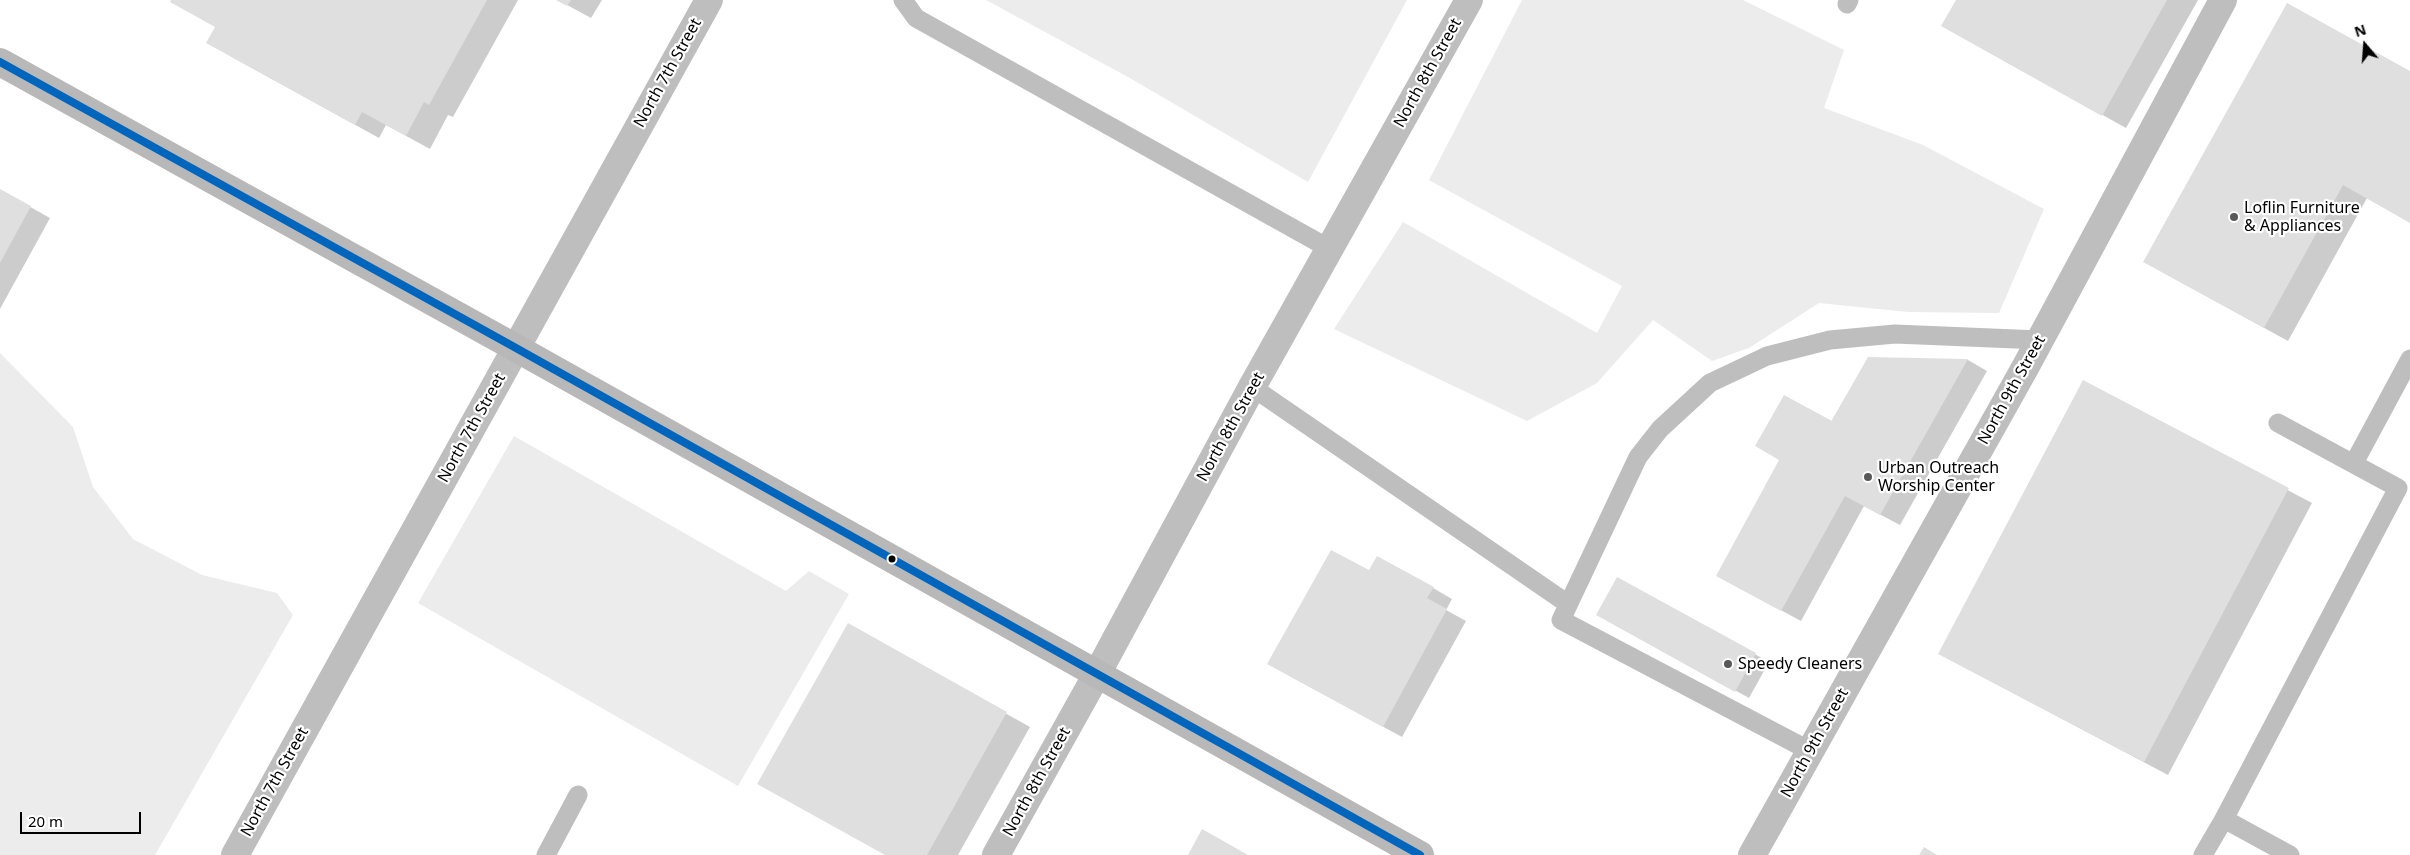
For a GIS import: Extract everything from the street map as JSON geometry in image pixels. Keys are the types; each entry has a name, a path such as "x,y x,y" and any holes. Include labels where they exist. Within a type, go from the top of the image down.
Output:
{"street":[{"name":"North 7th Street","path":"235,855 709,0"},
{"name":"North 8th Street","path":"996,855 1097,674 1252,387 1469,0"},
{"name":"North 9th Street","path":"1752,855 2040,340 2223,0"},
{"path":"0,62 516,348 1097,674 1409,852"}],"lane":[{"path":"903,0 916,18 1330,249"},
{"path":"1810,751 1561,620 1638,457 1660,429 1710,383 1767,356 1830,340 1895,334 2040,340"},
{"path":"2354,463 2410,359"},
{"path":"1252,387 1568,604"},
{"path":"2203,855 2398,488 2278,423"},
{"path":"546,855 578,796"},
{"path":"2224,818 2290,855"}],"shaded area":[{"path":"986,0 1407,0 1308,182 1128,77"},
{"path":"1522,0 1743,0 1844,50 1824,108 1923,145 2044,209 1999,313 1908,312 1819,303 1749,348 1712,361 1653,320 1597,383 1527,421 1334,329 1403,222 1597,333 1622,286 1429,180"},
{"path":"0,353 73,427 93,487 133,539 202,575 277,593 293,615 155,855 0,855"},
{"path":"514,436 786,591 809,571 849,594 738,786 418,603"}],"building":[{"path":"171,0 487,0 429,105 424,102 406,136 362,112 355,125 206,43 215,27 170,2"},
{"path":"556,0 571,0 567,6"},
{"path":"1956,0 2167,0 2102,116 1941,26"},
{"path":"2287,3 2410,71 2410,223 2343,185 2264,328 2143,262"},
{"path":"0,189 31,206 0,263"},
{"path":"1868,357 1968,359 1880,515 1845,496 1781,611 1716,576 1779,460 1755,446 1784,395 1832,421"},
{"path":"2083,380 2289,488 2144,762 1938,654"},
{"path":"1331,550 1369,570 1377,556 1434,587 1427,598 1447,609 1383,727 1267,664"},
{"path":"1617,577 1756,653 1735,692 1596,615"},
{"path":"848,623 1007,712 927,855 885,855 757,784"},
{"path":"1202,829 1248,855 1188,855"},
{"path":"1924,847 1937,855 1919,855"}],"transit line":[{"path":"0,62 516,348 1420,855"}],"place":[{"name":"Loflin Furniture & Appliances","path":"2234,217"},
{"name":"Urban Outreach Worship Center","path":"1868,477"},
{"name":"Speedy Cleaners","path":"1728,664"}]}
